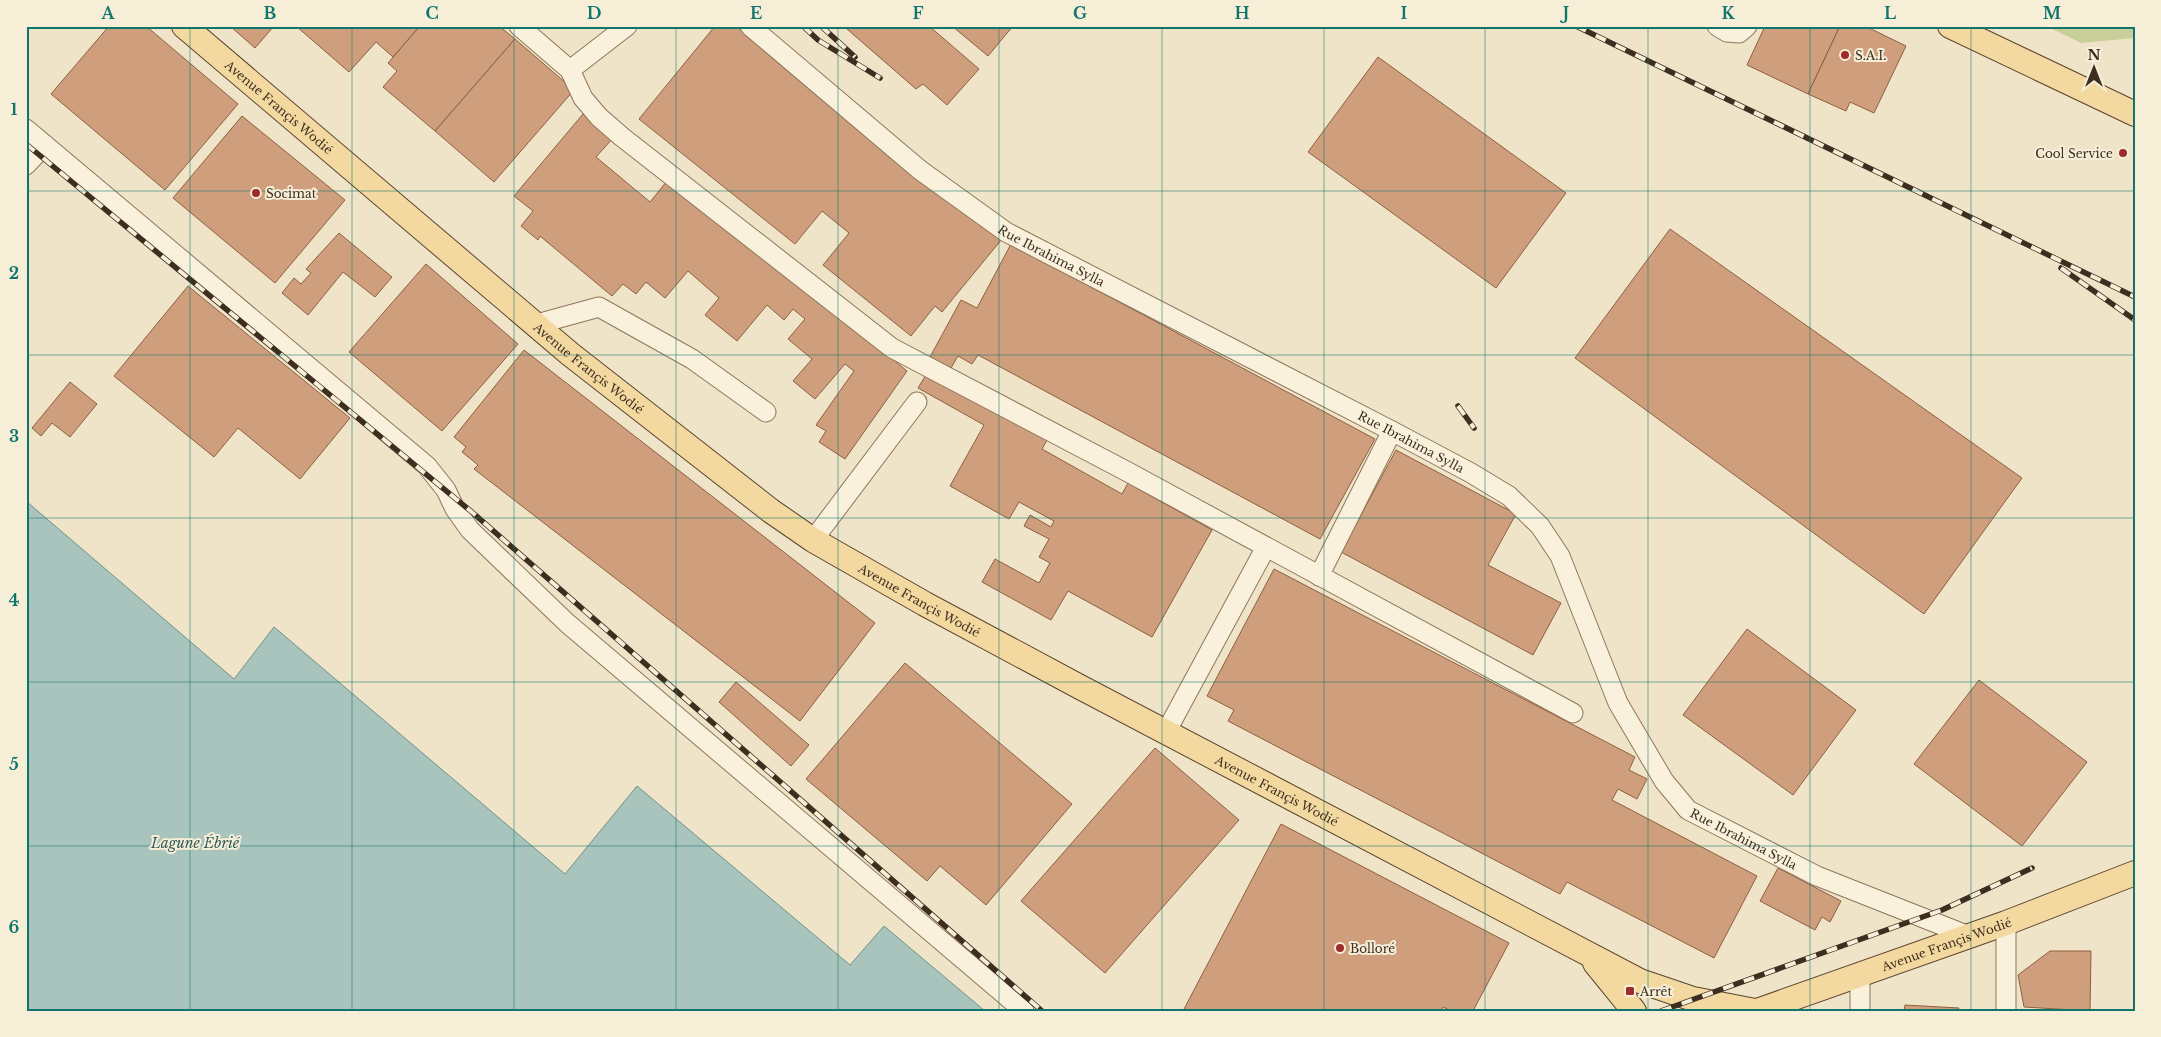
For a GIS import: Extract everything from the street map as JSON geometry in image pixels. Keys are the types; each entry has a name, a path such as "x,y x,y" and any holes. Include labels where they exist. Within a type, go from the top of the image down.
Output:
{"main road":[{"name":"Avenue Françis Wodié","path":"184,26 570,354 771,511 813,540 924,604 1640,981 1693,999 1756,1011 1969,936 2135,873"},
{"path":"1950,26 2135,114"},
{"path":"1587,954 1634,1011"}],"street":[{"path":"519,26 570,70 583,98 599,117 892,348 1574,713"},
{"path":"570,70 628,26"},
{"name":"Rue Ibrahima Sylla","path":"750,26 920,170 1006,232 1392,431 1471,473 1509,496 1540,526 1560,556 1618,703 1664,781 1688,810 1817,876 1969,936"},
{"path":"1717,26 1727,32 1739,33 1747,26"},
{"path":"26,129 426,466 446,490 455,509 470,530 567,623 1024,1011"},
{"path":"26,165 45,145"},
{"path":"537,324 599,307 692,359 766,412"},
{"path":"813,540 917,402"},
{"path":"1319,576 1392,431"},
{"path":"1166,732 1266,547"},
{"path":"2006,922 2006,1011"},
{"path":"1860,974 1860,1011"}],"green space":[{"path":"2046,26 2135,26 2135,38 2081,43"}],"water":[{"name":"Lagune Ébrié","path":"26,501 234,679 274,627 565,874 637,786 850,965 884,926 985,1011 26,1011"}],"building":[{"path":"109,26 146,26 238,104 165,190 51,94"},
{"path":"230,26 274,26 255,48"},
{"path":"296,26 420,26 393,57 376,42 349,72"},
{"path":"420,26 499,26 515,39 435,131 383,87 397,71 388,63"},
{"path":"715,26 736,26 1002,239 942,312 935,306 911,336 823,265 849,233 822,211 795,244 639,119"},
{"path":"849,26 929,26 979,69 947,105 923,84 916,89 847,29"},
{"path":"952,26 1013,26 988,56"},
{"path":"1765,26 1840,26 1808,94 1747,65"},
{"path":"1840,26 1865,26 1906,46 1874,113 1850,102 1846,111 1808,94"},
{"path":"515,39 574,90 494,182 435,131"},
{"path":"1378,57 1566,193 1496,288 1308,152"},
{"path":"583,114 613,138 596,157 650,202 671,176 907,371 845,459 819,442 826,431 816,425 854,371 845,364 815,399 793,381 812,359 788,339 805,319 793,309 784,320 767,305 737,341 705,315 719,298 688,271 665,298 646,282 636,294 623,284 612,296 540,236 538,240 521,226 533,211 514,196"},
{"path":"242,116 345,200 275,283 173,198"},
{"path":"1670,229 2022,478 1924,614 1575,358"},
{"path":"339,233 392,277 375,297 343,272 308,315 282,293 294,278 301,284 311,273 306,269"},
{"path":"1011,244 1375,439 1320,539 978,355 972,364 958,356 951,368 930,357 961,300 977,308"},
{"path":"426,264 518,344 442,431 349,352"},
{"path":"188,286 350,418 300,479 238,428 214,457 114,376"},
{"path":"524,350 875,623 800,721 474,469 478,465 462,452 466,447 454,437"},
{"path":"927,373 1047,440 1042,449 1122,494 1128,483 1212,530 1152,637 1068,591 1051,620 982,582 995,559 1039,583 1050,563 1039,557 1049,539 1024,526 1030,515 1051,527 1054,521 1019,502 1009,519 950,486 984,425 918,388"},
{"path":"70,382 97,404 70,437 52,423 41,436 32,428"},
{"path":"1396,450 1516,514 1488,565 1561,603 1533,655 1341,552"},
{"path":"1274,569 1635,757 1629,770 1647,779 1637,799 1618,789 1612,800 1757,876 1714,958 1567,882 1560,894 1228,721 1234,710 1207,696"},
{"path":"1747,629 1856,710 1793,795 1683,715"},
{"path":"905,663 1072,804 986,905 940,866 927,881 806,779"},
{"path":"1979,680 2087,762 2022,846 1914,764"},
{"path":"736,682 809,745 791,766 719,702"},
{"path":"1155,748 1239,820 1105,973 1021,901"},
{"path":"1281,824 1509,943 1473,1011 1451,1011 1443,1007 1441,1011 1183,1011"},
{"path":"1778,868 1841,901 1830,922 1822,917 1815,930 1760,901"},
{"path":"2050,951 2091,951 2090,1011 2024,1007 2018,975"},
{"path":"1905,1005 1959,1008 1958,1011 1904,1011"}],"railway":[{"path":"803,26 818,40 880,78"},
{"path":"821,26 855,57"},
{"path":"1576,26 2135,297"},
{"path":"26,144 473,513 1042,1011"},
{"path":"2061,268 2135,320"},
{"path":"1458,406 1474,428"},
{"path":"1661,1011 1942,910 2032,868"}],"place":[{"name":"S.A.I.","path":"1845,55"},
{"name":"Cool Service","path":"2123,153"},
{"name":"Socimat","path":"256,193"},
{"name":"Bolloré","path":"1340,948"},
{"name":"Arrêt","path":"1630,991"}]}
